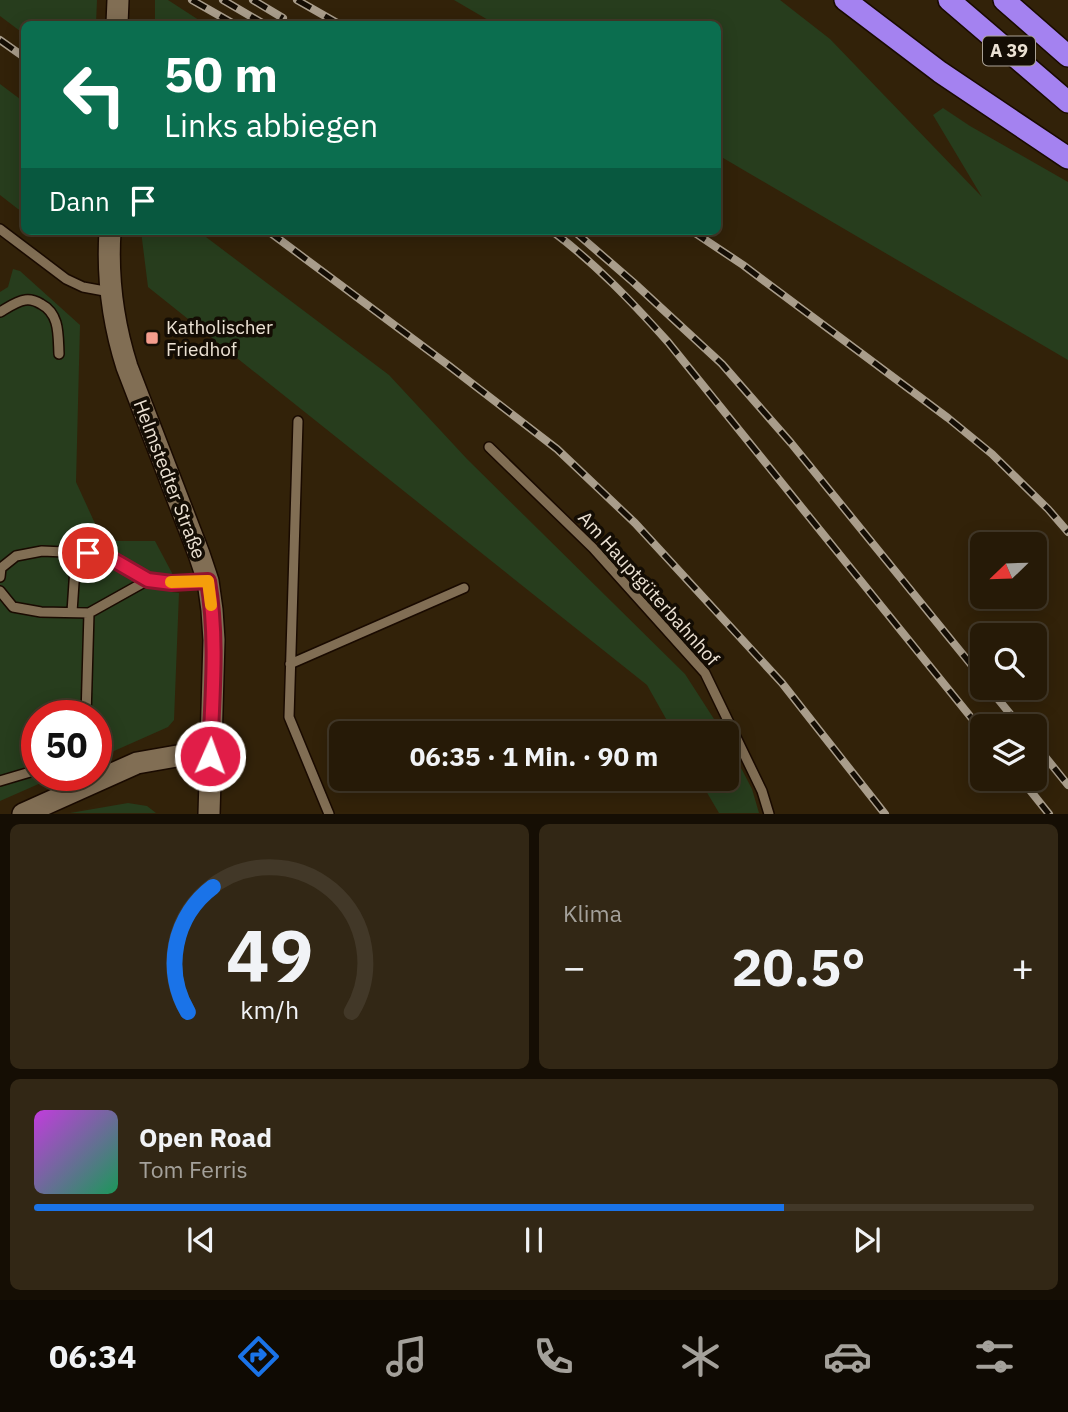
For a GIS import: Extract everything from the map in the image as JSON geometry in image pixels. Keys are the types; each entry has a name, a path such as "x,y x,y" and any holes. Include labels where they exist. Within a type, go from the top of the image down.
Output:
{"highway":[{"path":"845,0 940,72 1068,158"},
{"name":"A 39","path":"949,0 1068,102"},
{"name":"A 39","path":"1004,0 1068,56"}],"main road":[{"path":"117,21 118,0"},
{"name":"Helmstedter Straße","path":"110,235 110,292 127,367 208,581 214,640 209,814"},
{"path":"23,814 137,763 177,756 210,756"}],"lane":[{"path":"0,229 66,279 83,287 110,292"},
{"path":"0,312 24,300 36,300 47,307 58,330 59,354"},
{"path":"298,421 289,717 329,814"},
{"name":"Am Hauptgüterbahnhof","path":"489,447 593,548 705,673 762,790 769,814"},
{"path":"0,577 1,568 16,556 42,551 88,553 110,558 148,580 172,583 208,581"},
{"path":"72,612 76,553"},
{"path":"0,592 13,607 41,612 89,613 148,580"},
{"path":"290,664 464,588"},
{"path":"86,700 89,613"},
{"path":"0,781 21,775"}],"green space":[{"path":"0,0 97,0 96,21 21,21 21,32 0,16"},
{"path":"155,0 168,0 200,21 155,21"},
{"path":"454,0 780,0 830,39 982,197 933,115 943,108 1068,182 1068,360 721,157 721,21 490,21"},
{"path":"0,84 21,100 21,210 0,195"},
{"path":"142,235 203,235 389,375 467,459 685,674 715,721 667,721 647,685 148,287"},
{"path":"13,269 20,271 80,325 76,482 103,541 155,541 172,573 171,592 179,593 174,720 168,727 112,752 112,700 21,700 23,791 0,801 0,292 8,287"},
{"path":"739,764 752,789 759,813 719,813 706,791 739,791"},
{"path":"128,803 147,806 156,813 70,813"}],"railway":[{"path":"192,0 229,21"},
{"path":"223,0 259,21"},
{"path":"253,0 283,18"},
{"path":"297,0 334,21"},
{"path":"0,40 21,55"},
{"path":"273,235 557,449 635,523 782,683 885,814"},
{"path":"557,235 613,284 668,342 970,716"},
{"path":"579,235 722,364 791,443 970,663"},
{"path":"698,235 743,265 948,418 992,454 1068,532"},
{"path":"999,700 1010,714"},
{"path":"1047,759 1068,785"},
{"path":"1031,791 1049,814"}],"slow traffic":[{"path":"171,582 208,581 211,605"}],"place":[{"name":"Katholischer Friedhof","path":"152,338"}],"route":[{"path":"88,553 110,558 148,580 172,583 208,581 214,640 210,756"}]}
